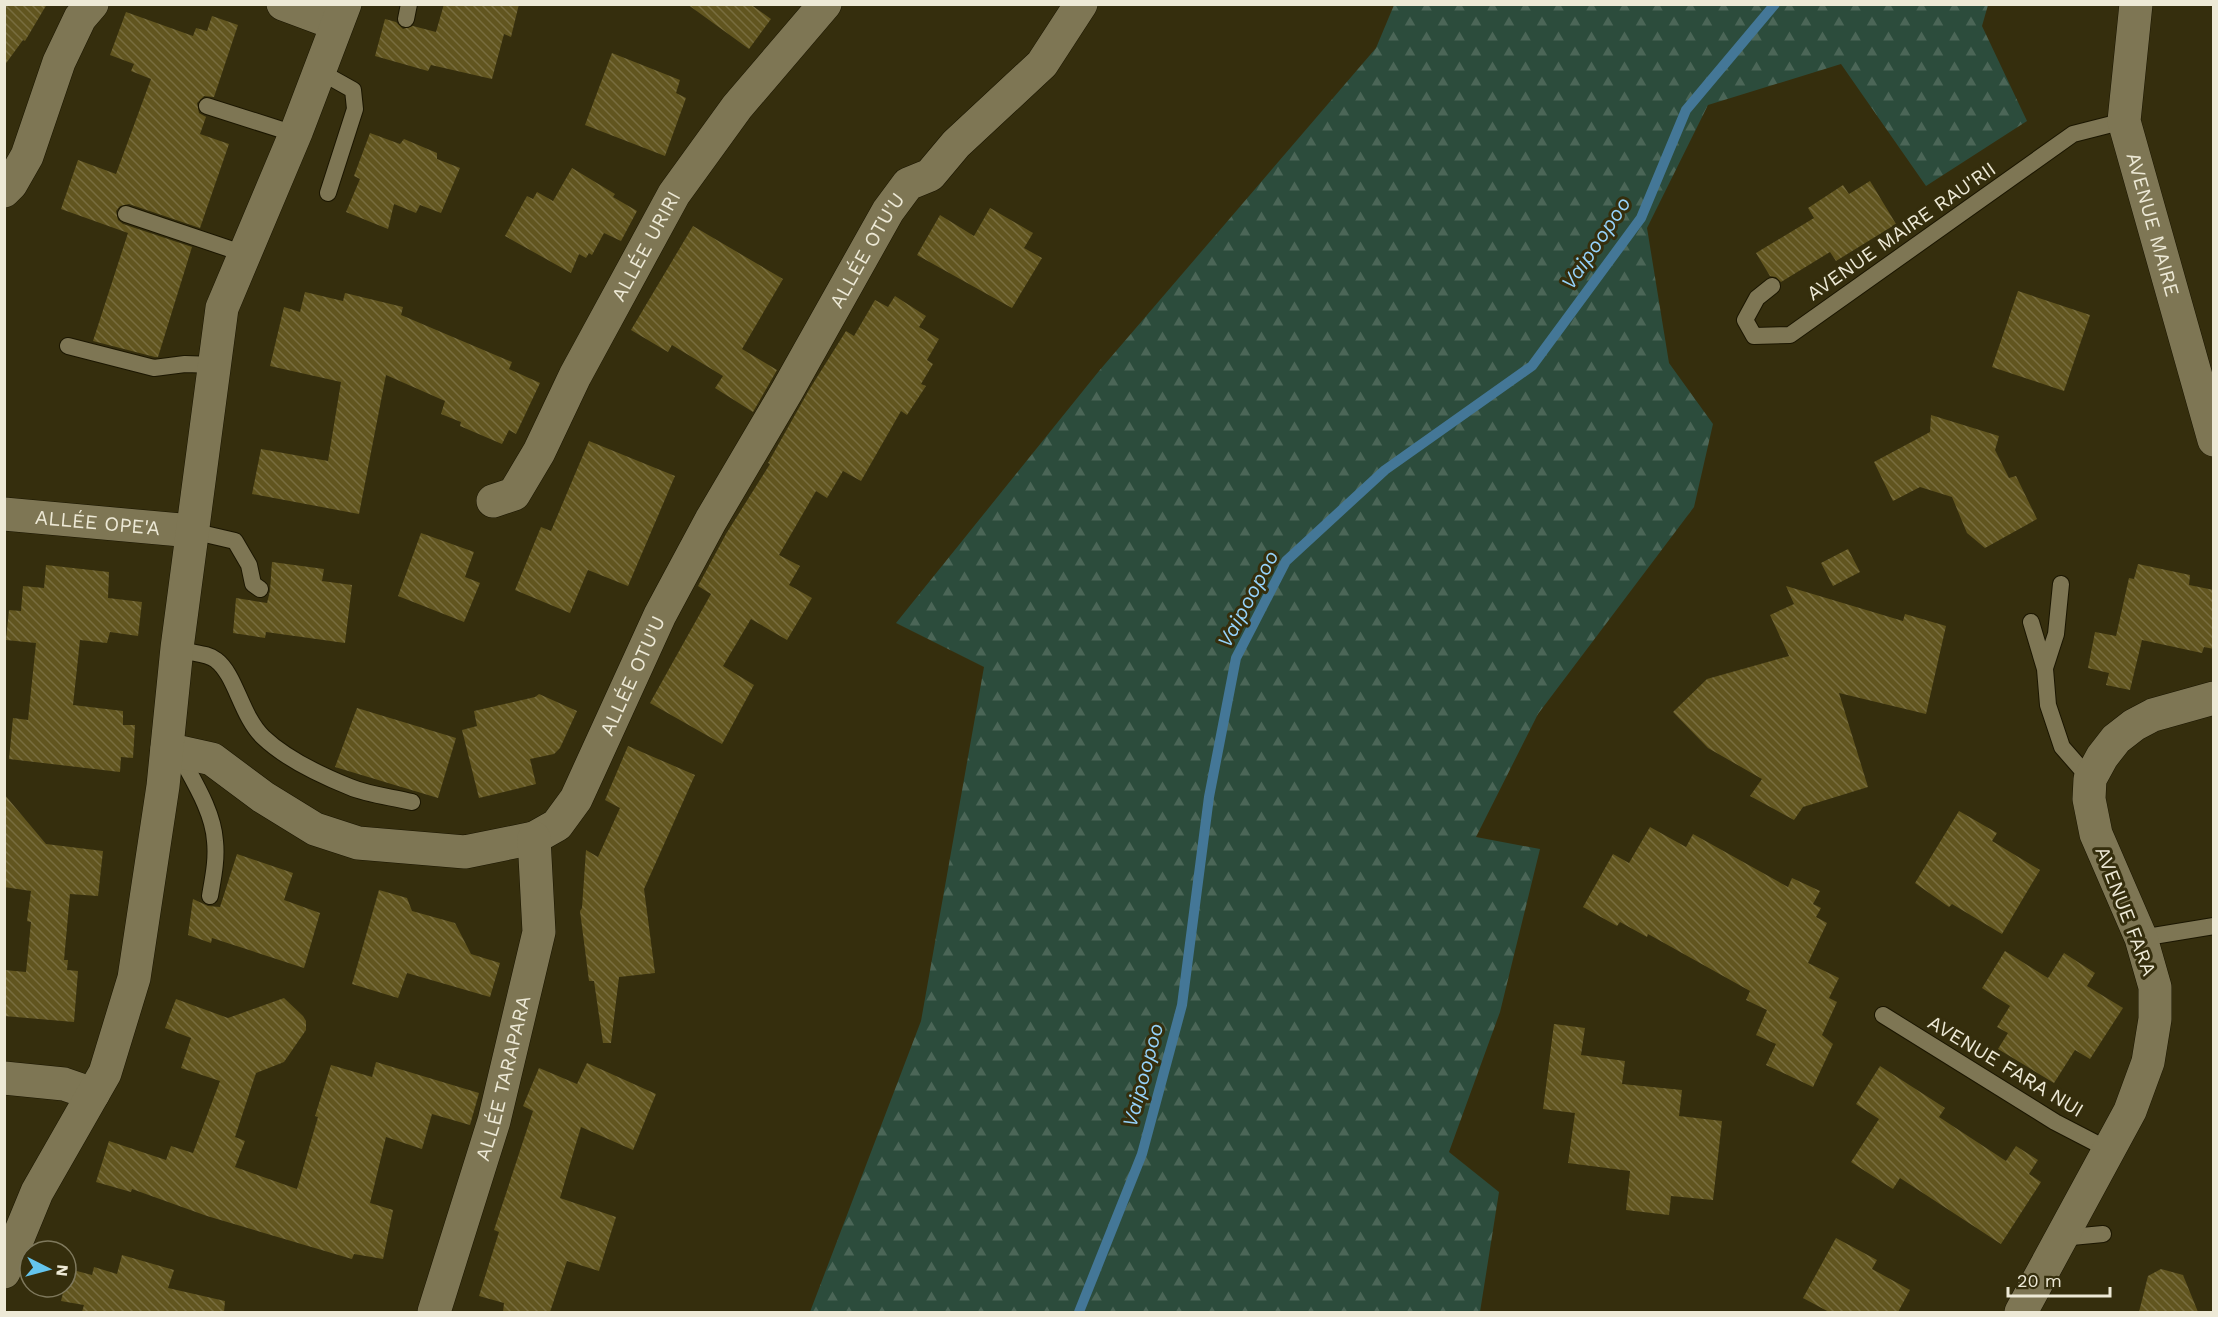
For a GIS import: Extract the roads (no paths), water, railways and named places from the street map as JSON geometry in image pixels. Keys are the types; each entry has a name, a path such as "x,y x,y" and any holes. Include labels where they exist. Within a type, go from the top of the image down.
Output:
{"street":[{"path":"4,191 11,184 27,156 59,62 80,18 92,4"},
{"path":"283,4 326,20 341,13"},
{"name":"ALLÉE URIRI","path":"493,501 513,494 539,452 574,376 674,194 737,107 825,4"},
{"name":"ALLÉE OTU'U","path":"173,750 212,759 263,797 315,829 358,843 465,852 534,838 557,825 576,799 660,615 711,520 787,391 888,211 908,184 930,175 956,144 1041,64 1081,4"},
{"name":"AVENUE MAIRE","path":"2136,4 2124,121 2214,440"},
{"path":"8,1253 37,1192 105,1073 134,978 173,750 177,648 222,308 295,134 341,13"},
{"name":"ALLÉE OPE'A","path":"4,514 192,531"},
{"path":"2090,778 2116,739 2134,725 2153,715 2214,698"},
{"name":"AVENUE FARA","path":"2021,1312 2130,1111 2148,1062 2155,1019 2155,987 2141,938 2096,834 2089,799 2090,778"},
{"name":"ALLÉE TARAPARA","path":"434,1312 494,1121 539,932 534,838"},
{"path":"4,1078 64,1084 93,1094"}],"lane":[{"path":"320,71 352,90 355,109 328,193"},
{"path":"207,106 295,134"},
{"name":"AVENUE MAIRE RAU'RII","path":"1772,286 1757,298 1745,320 1754,336 1790,335 2073,134 2124,121"},
{"path":"126,214 245,254"},
{"path":"68,346 154,368 185,364 214,364"},
{"path":"192,531 235,541 249,565 253,584 260,589"},
{"path":"2045,669 2056,634 2061,584"},
{"path":"2031,622 2045,669 2048,705 2062,747 2090,778"},
{"path":"177,648 186,653 213,657 222,665 243,710 262,736 293,759 351,788 412,802"},
{"path":"173,750 206,807 215,840 215,868 210,896"},
{"path":"2141,938 2214,926"},
{"name":"AVENUE FARA NUI","path":"1883,1015 2055,1122 2109,1150"},
{"path":"2061,1238 2103,1234"}],"waterway":[{"name":"Vaipoopoo","path":"1079,1312 1142,1154 1182,1005 1209,797 1236,658 1286,561 1385,470 1532,366 1641,218 1686,110 1775,4"}]}
